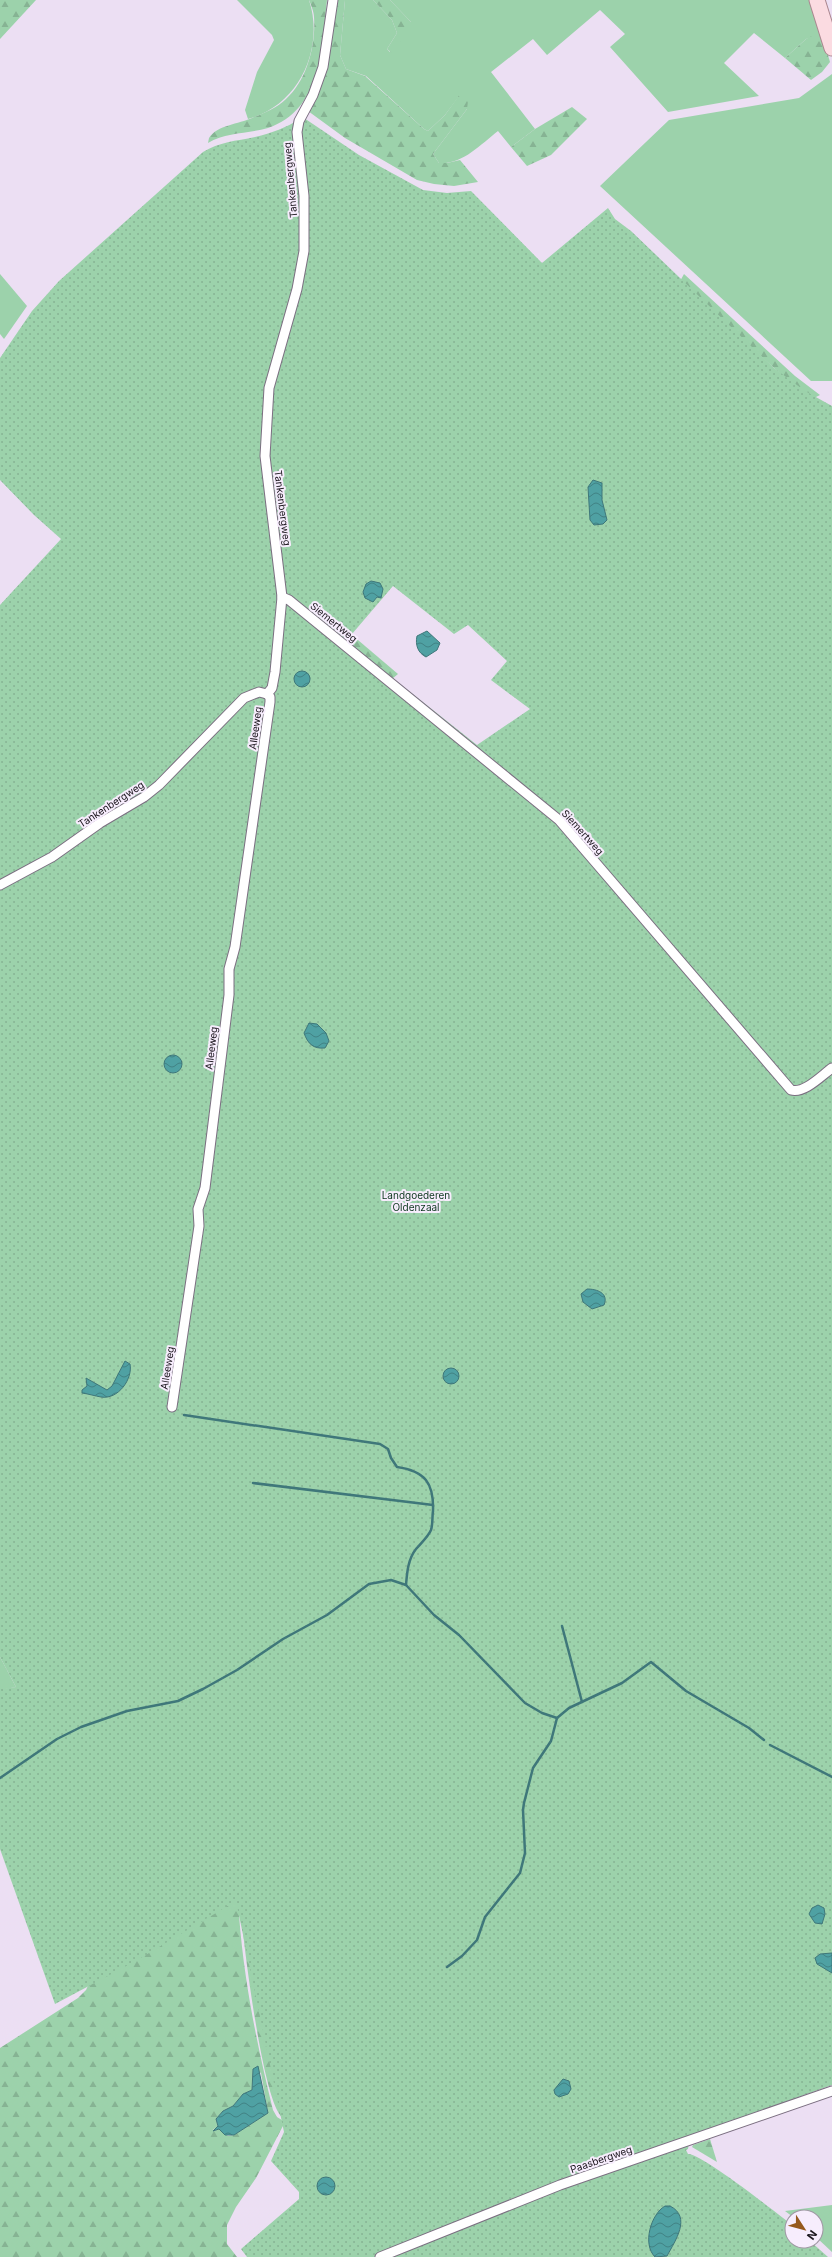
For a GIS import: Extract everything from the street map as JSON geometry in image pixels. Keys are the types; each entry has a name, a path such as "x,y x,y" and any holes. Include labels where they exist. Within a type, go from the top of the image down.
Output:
{"main road":[{"path":"817,0 832,48"}],"street":[{"name":"Tankenbergweg","path":"0,885 52,857 100,824 140,800 159,785 244,698 259,692 267,694 272,688 275,672 282,597 266,456 269,388 297,289 304,251 304,196 297,132 299,121 313,95 323,67 333,0"},
{"name":"Siemertweg","path":"282,597 301,610 559,820 791,1090 796,1091 803,1089 832,1068"},
{"name":"Alleeweg","path":"172,1407 199,1226 198,1212 205,1188 229,995 229,969 235,947 269,710 270,697 267,694"},
{"name":"Paasbergweg","path":"380,2257 560,2185 832,2091"}],"green space":[{"path":"0,0 36,0 0,39"},
{"path":"237,0 309,0 313,18 313,37 310,55 304,73 294,88 281,102 266,112 248,119 245,110 257,72 274,40 272,35"},
{"path":"309,0 327,0 323,37 316,75 309,92 299,107 286,119 268,128 222,137 208,143 209,138 217,130 247,120 279,105 300,82 312,50 314,17"},
{"path":"334,0 345,0 340,55 346,69 365,76 424,129 428,131 445,115 460,94 465,94 468,101 467,109 433,154 439,163 460,160 478,182 454,186 434,184 417,180 345,138 308,111"},
{"path":"345,0 373,0 392,20 397,33 387,49 390,52 411,22 390,0 811,0 822,35 806,39 785,58 754,33 724,63 759,96 668,112 610,47 625,34 600,10 547,55 533,39 491,72 535,129 511,147 498,131 463,157 447,163 439,163 433,154 467,109 460,95 445,115 428,131 366,76 346,69 340,55"},
{"path":"373,0 390,0 411,22 411,26 392,53 387,49 397,33 392,20"},
{"path":"816,34 822,35 830,62 822,72 811,80 785,58 806,39"},
{"path":"832,74 832,381 811,381 600,186 669,120 799,98"},
{"path":"572,107 587,119 551,155 527,166 511,147 535,129"},
{"name":"Landgoederen Oldenzaal","path":"301,118 304,118 359,155 423,190 447,193 471,191 542,263 608,208 615,219 631,231 774,368 805,391 832,406 832,2085 690,2136 688,2149 686,2150 688,2154 696,2156 723,2173 784,2219 784,2249 819,2249 828,2257 247,2257 241,2249 299,2199 299,2192 271,2161 284,2132 236,1901 134,1962 55,2004 0,1849 0,1689 16,1687 0,1657 0,605 61,539 34,515 0,480 0,358 32,311 59,281 203,152 221,144 255,137 284,127","holes":["393,586 454,634 468,625 507,661 491,680 530,709 477,745 346,641"]},
{"path":"0,274 27,306 4,339 0,334"},
{"path":"684,274 795,376 820,395 810,400 679,283"},
{"path":"345,629 398,674 392,679 336,634"},
{"path":"164,1497 282,2117 275,2105 261,2055 250,1988 241,1914 239,1915 244,1964 257,2037 273,2110 277,2117 285,2122 256,2178 236,2207 227,2225 227,2244 237,2257 0,2257 0,2048 78,1998 86,1990 94,1973","holes":["253,2069 261,2073 268,2113 234,2135 228,2136 219,2129 214,2131 213,2130 218,2126 216,2119 223,2111 233,2106 243,2094 252,2090"]},
{"path":"0,1657 16,1687 0,1690"},
{"path":"710,2139 717,2162 692,2147 693,2145"},
{"path":"832,2205 832,2252 824,2244 824,2209 801,2209"}],"water":[{"path":"593,480 602,483 602,500 607,520 603,524 594,525 590,520 588,487"},
{"path":"371,581 380,583 383,589 381,598 377,597 373,602 365,598 363,592 366,584"},
{"path":"427,631 440,643 437,650 426,657 419,651 416,639 417,636"},
{"path":"299,671 305,671 310,676 308,685 305,687 299,687 294,682 294,676"},
{"path":"309,1023 317,1024 326,1033 329,1041 325,1048 314,1047 307,1040 304,1033"},
{"path":"173,1055 179,1058 182,1064 179,1070 173,1073 167,1070 164,1064 167,1058"},
{"path":"587,1289 601,1292 605,1297 604,1305 592,1309 583,1302 581,1294"},
{"path":"125,1361 130,1364 129,1376 127,1382 118,1392 107,1397 82,1393 82,1390 87,1386 86,1378 107,1390 112,1386"},
{"path":"451,1368 457,1370 459,1376 457,1382 451,1384 445,1382 443,1376 445,1370"},
{"path":"818,1905 824,1908 825,1914 822,1924 815,1923 809,1914 812,1908"},
{"path":"832,1953 832,1973 817,1964 815,1958 820,1954"},
{"path":"258,2066 268,2113 234,2135 225,2135 219,2129 213,2131 218,2126 216,2119 223,2111 233,2106 243,2094 252,2090 253,2069"},
{"path":"563,2079 569,2081 571,2089 568,2094 559,2097 555,2094 554,2090"},
{"path":"326,2177 332,2180 335,2186 332,2192 326,2195 320,2192 317,2186 320,2180"},
{"path":"665,2206 670,2206 677,2211 680,2216 680,2230 667,2256 655,2257 649,2245 650,2230 652,2222 660,2210"}],"waterway":[{"path":"184,1415 380,1444 388,1449 391,1458 397,1467 407,1469 421,1475 426,1480 432,1493 432,1525 428,1535 411,1557 408,1566 406,1585 434,1615 459,1635 525,1703 542,1713 557,1718"},
{"path":"253,1483 433,1505"},
{"path":"0,1778 57,1739 81,1727 127,1711 178,1701 203,1689 237,1670 283,1639 327,1615 369,1584 391,1580 406,1585"},
{"path":"562,1626 582,1702"},
{"path":"447,1967 462,1956 477,1940 485,1917 520,1873 525,1853 523,1810 533,1768 551,1741 557,1718 569,1708 622,1683 651,1662 686,1691 749,1728 764,1740"},
{"path":"770,1745 832,1777"}]}
